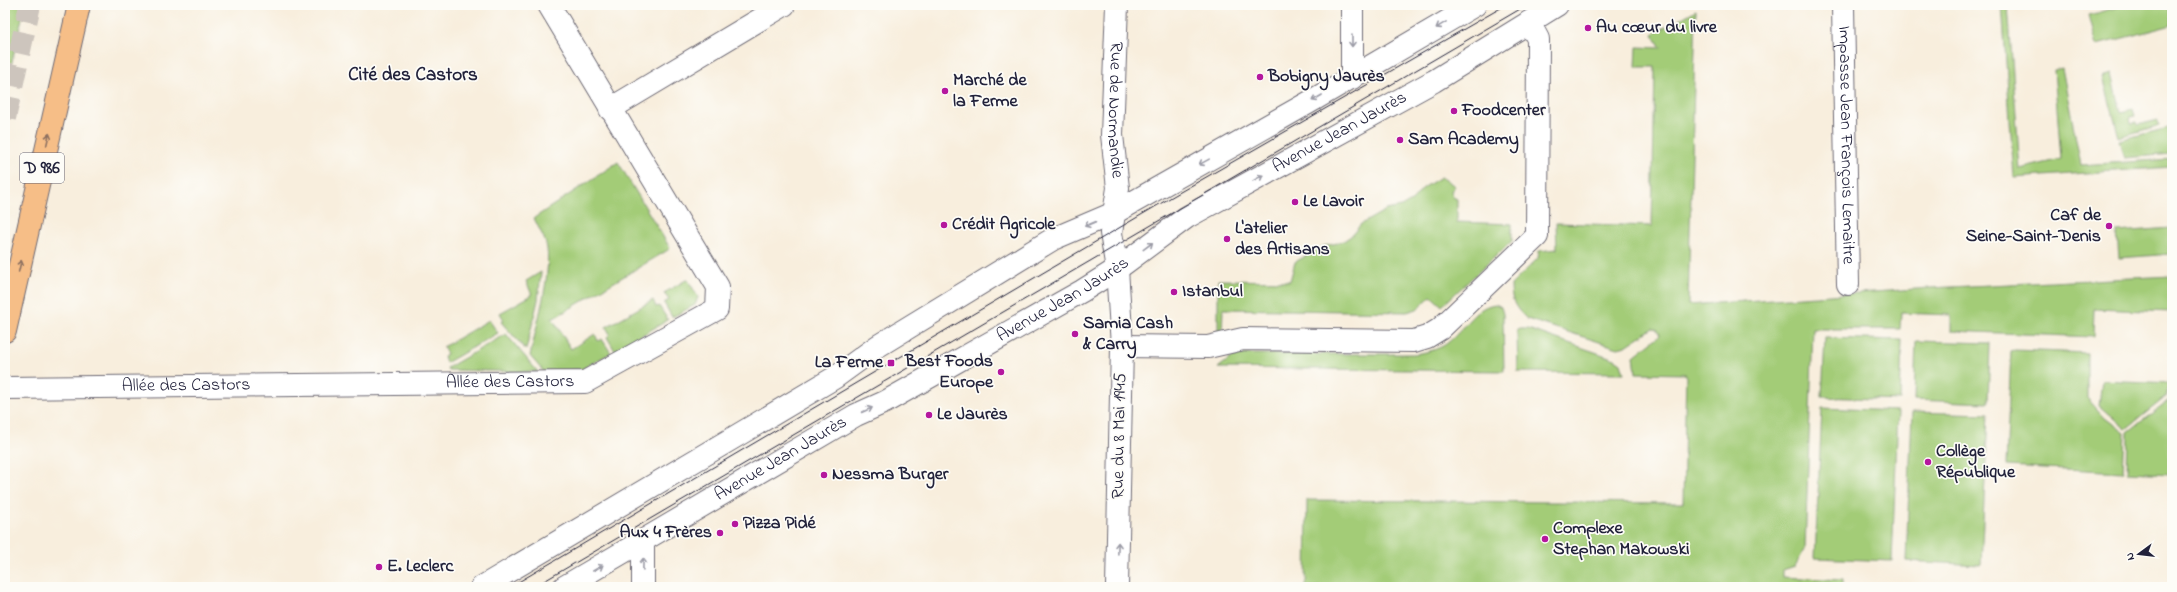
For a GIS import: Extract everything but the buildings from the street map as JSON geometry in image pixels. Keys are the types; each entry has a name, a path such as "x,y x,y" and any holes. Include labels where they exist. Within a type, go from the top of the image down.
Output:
{"main road":[{"name":"D 986","path":"5,331 79,5"}],"street":[{"name":"Allée des Castors","path":"5,388 585,382 718,309 718,287 549,5"},
{"path":"610,109 784,5"},
{"name":"Rue de Normandie","path":"1114,213 1118,188 1112,135 1116,5"},
{"path":"1352,5 1352,78"},
{"path":"482,587 834,378 878,346 1053,239 1114,213 1352,78 1475,5"},
{"name":"Avenue Jean Jaurès","path":"564,587 856,415 885,402 1117,269 1187,217 1434,81 1557,5"},
{"name":"Impasse Jean François Lemaitre","path":"1843,5 1848,284"},
{"path":"1122,346 1208,347 1243,339 1414,341 1426,337 1440,329 1537,236 1538,39 1528,22"},
{"name":"Rue du 8 Mai 1945","path":"1114,213 1112,233 1117,269 1122,346 1117,587"},
{"path":"643,541 643,587"}],"green space":[{"path":"5,5 25,5 5,92"},
{"path":"2002,5 2008,5 2020,169 2061,159 2054,70 2062,68 2081,165 2172,159 2172,167 2014,178"},
{"path":"2125,5 2168,5 2172,25 2097,45 2089,15"},
{"path":"1696,10 1688,305 1930,288 2172,276 2172,312 2094,309 2093,337 1951,331 1951,315 1901,313 1900,329 1813,329 1805,549 1795,566 1783,570 1783,577 1843,580 1843,587 1306,587 1307,500 1683,503 1686,374 1636,373 1634,356 1660,335 1657,329 1653,328 1626,346 1618,348 1527,319 1514,304 1511,285 1538,258 1539,251 1557,249 1556,223 1652,226 1655,67 1636,67 1637,47 1661,48 1653,34"},
{"path":"2112,74 2121,112 2133,109 2135,116 2130,117 2131,123 2137,122 2138,125 2158,120 2159,124 2157,126 2119,137 2103,77"},
{"path":"2172,127 2172,154 2124,158 2119,140"},
{"path":"618,162 670,248 552,318 571,349 595,334 598,341 602,339 611,353 582,369 543,371 530,356 545,288 548,260 545,241 534,218"},
{"path":"1441,177 1455,186 1451,191 1453,197 1457,199 1457,222 1512,224 1512,241 1442,306 1431,296 1417,309 1407,312 1223,309 1222,333 1218,334 1218,280 1290,281 1295,262 1324,246 1342,242 1351,236 1361,224 1386,210 1401,207 1413,200 1423,188"},
{"path":"2171,228 2172,254 2119,258 2117,232"},
{"path":"541,272 538,300 526,350 501,322 504,320 500,313 532,295 526,281"},
{"path":"688,280 698,297 695,305 672,317 664,303 669,300 664,293"},
{"path":"653,300 656,307 659,306 668,320 615,351 607,337 610,334 606,327"},
{"path":"1496,304 1501,307 1503,314 1504,371 1218,368 1233,356 1246,354 1413,354 1428,352 1443,346 1450,341 1480,310"},
{"path":"489,320 498,333 446,363 444,356 447,354 443,347"},
{"path":"1519,329 1528,329 1615,359 1621,363 1624,373 1518,372 1517,332"},
{"path":"506,334 538,372 448,370 447,368"},
{"path":"1825,338 1902,340 1900,400 1822,397"},
{"path":"1916,341 1990,343 1988,403 1914,400"},
{"path":"2011,351 2087,353 2087,398 2105,418 2125,433 2123,472 2006,466"},
{"path":"2102,380 2172,383 2172,386 2166,391 2167,396 2126,429 2099,406"},
{"path":"2170,399 2172,400 2172,474 2127,472 2128,432"},
{"path":"1822,408 1898,411 1892,561 1815,558"},
{"path":"1912,412 1988,414 1981,565 1906,561"}],"tunnel":[{"path":"5,118 30,5"}],"tram line":[{"path":"510,587 1175,195 1506,5"},
{"path":"534,587 1527,5"}],"place":[{"name":"Au cœur du livre","path":"1588,28"},
{"name":"Bobigny Jaurès","path":"1260,77"},
{"name":"Marché de la Ferme","path":"945,91"},
{"name":"Foodcenter","path":"1454,111"},
{"name":"Sam Academy","path":"1400,140"},
{"name":"Le Lavoir","path":"1295,202"},
{"name":"Crédit Agricole","path":"944,225"},
{"name":"Caf de Seine-Saint-Denis","path":"2109,226"},
{"name":"L'atelier des Artisans","path":"1227,239"},
{"name":"Istanbul","path":"1174,292"},
{"name":"Samia Cash & Carry","path":"1075,334"},
{"name":"La Ferme","path":"891,363"},
{"name":"Best Foods Europe","path":"1001,372"},
{"name":"Le Jaurès","path":"929,415"},
{"name":"Collège République","path":"1928,462"},
{"name":"Nessma Burger","path":"824,475"},
{"name":"Pizza Pidé","path":"735,524"},
{"name":"Aux 4 Frères","path":"720,533"},
{"name":"Complexe Stephan Makowski","path":"1545,539"},
{"name":"E. Leclerc","path":"379,567"}],"district":[{"name":"Cité des Castors","path":"413,75"}]}
